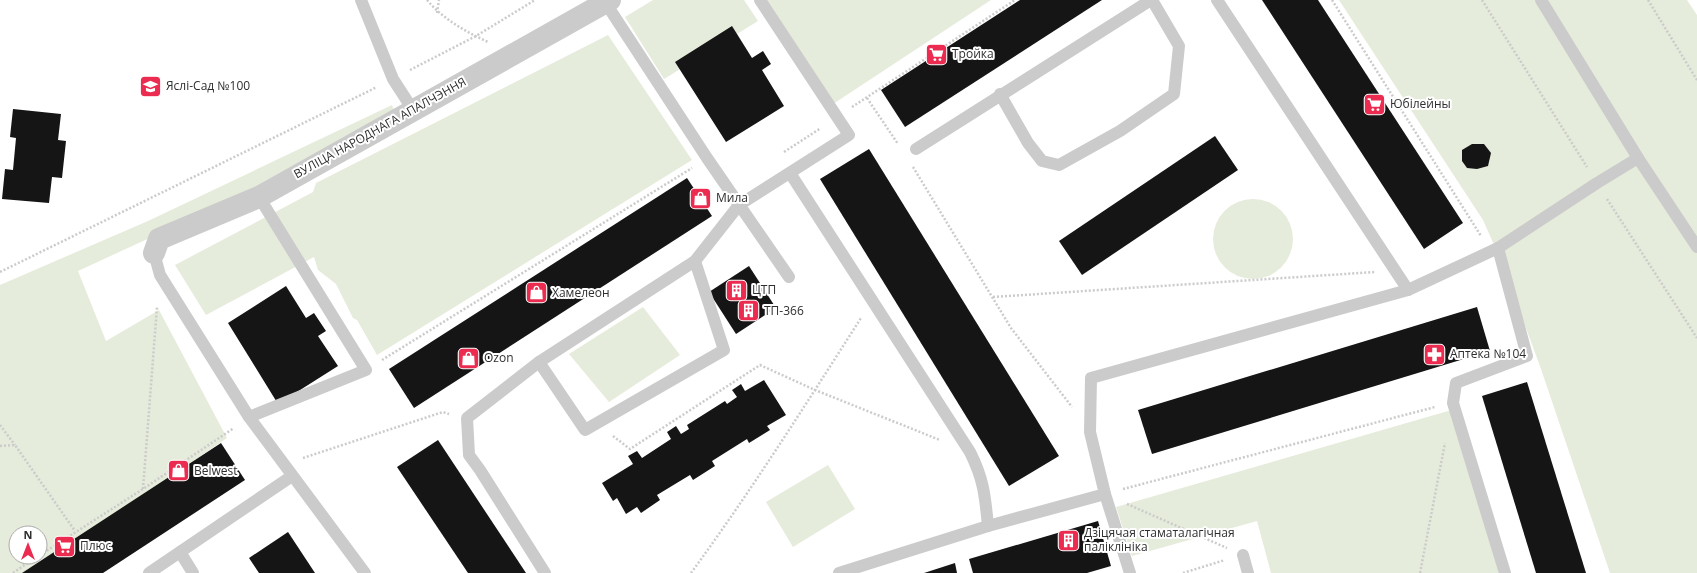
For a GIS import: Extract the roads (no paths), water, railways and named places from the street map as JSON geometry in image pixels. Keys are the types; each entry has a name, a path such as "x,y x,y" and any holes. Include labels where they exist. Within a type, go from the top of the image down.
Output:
{"street":[{"name":"ВУЛІЦА НАРОДНАГА АПАЛЧЭННЯ","path":"154,254 159,239 259,196 607,1"}],"lane":[{"path":"361,0 393,79 413,110"},
{"path":"545,573 469,455 467,418 539,362 695,261 739,205 849,136 760,0"},
{"path":"916,149 1000,94 1152,0 1178,46 1174,94 1120,131 1059,165 1042,161 1028,143 1000,94"},
{"path":"1217,0 1408,290"},
{"path":"1541,0 1638,158 1697,247"},
{"path":"607,1 707,158 789,277"},
{"path":"1130,573 1105,494 1090,432 1091,378 1408,290 1495,250 1638,158"},
{"path":"790,173 970,452 980,472 985,494 988,526"},
{"path":"248,417 366,370 259,196"},
{"path":"1495,250 1527,356 1456,383 1453,403 1506,573"},
{"path":"154,254 160,275 248,417 365,573"},
{"path":"539,362 585,430 724,350 695,261"},
{"path":"149,573 292,476"},
{"path":"839,573 988,526 1105,494"},
{"path":"180,552 193,573"},
{"path":"1243,555 1248,573"}],"place":[{"name":"Тройка","path":"936,54"},
{"name":"Яслі-Сад №100","path":"150,86"},
{"name":"Юбілейны","path":"1374,104"},
{"name":"Мила","path":"700,198"},
{"name":"ЦТП","path":"736,290"},
{"name":"Хамелеон","path":"536,293"},
{"name":"ТП-366","path":"749,311"},
{"name":"Аптека №104","path":"1434,354"},
{"name":"Ozon","path":"468,358"},
{"name":"Belwest","path":"179,471"},
{"name":"Дзіцячая стаматалагічная паліклініка","path":"1068,540"},
{"name":"Плюс","path":"64,546"}]}
